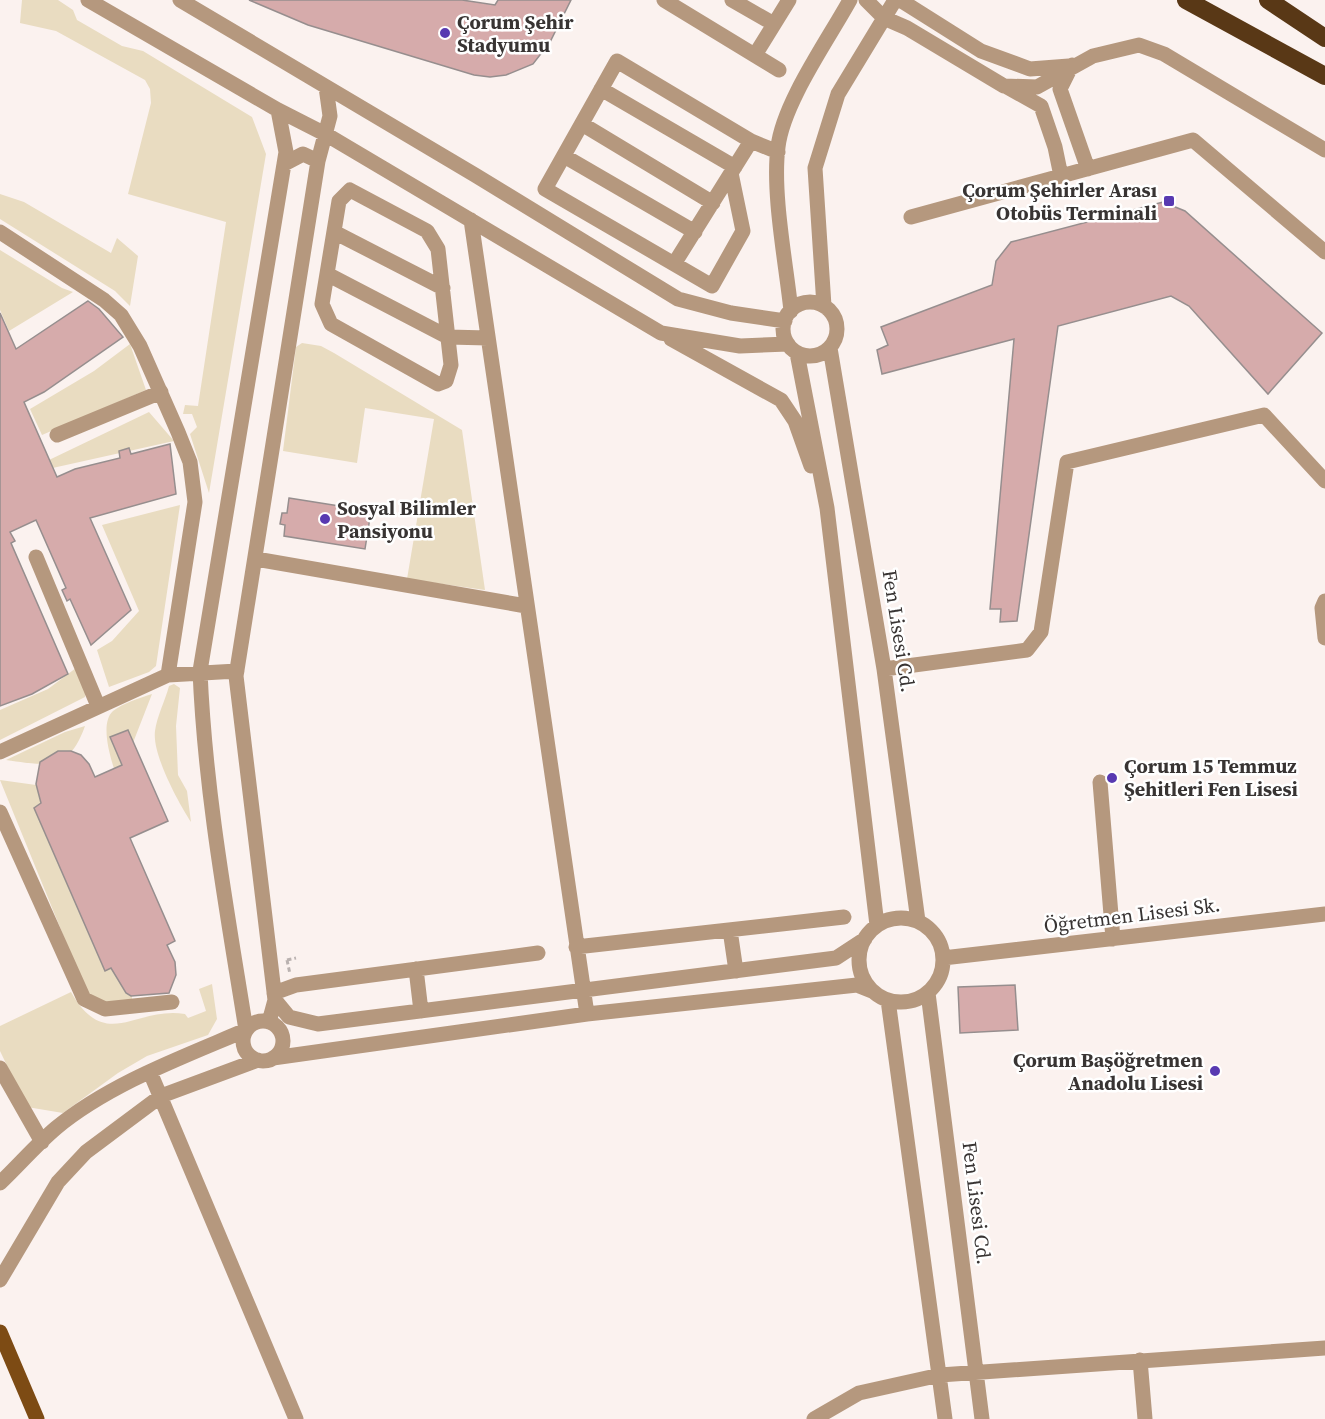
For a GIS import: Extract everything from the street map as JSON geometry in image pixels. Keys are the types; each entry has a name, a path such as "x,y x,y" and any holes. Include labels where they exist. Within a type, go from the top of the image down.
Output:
{"highway":[{"path":"1186,0 1325,76"},
{"path":"1268,0 1325,38"}],"main road":[{"path":"0,1332 37,1419"}],"street":[{"path":"88,0 278,110 327,135 661,333 781,400 795,421 827,508"},
{"path":"180,0 678,299 730,313 788,316 807,302 824,306 830,311 837,325 837,333 830,348 814,356 792,349 740,346 661,333"},
{"path":"664,0 689,7 779,70"},
{"path":"732,0 774,24"},
{"path":"755,55 789,0"},
{"path":"850,0 793,102 778,152 776,175 788,316 784,337 792,349 827,508 877,925"},
{"path":"866,0 884,18 907,28 1041,106 1055,147 1061,176"},
{"path":"824,306 814,168 837,94 895,0"},
{"path":"900,0 991,54 1030,69 1072,66"},
{"path":"1004,86 1037,87 1093,56 1139,45 1164,54 1325,150"},
{"path":"601,89 733,170 743,231 712,286 545,189 582,124 601,89 617,61 752,141 778,152"},
{"path":"1072,66 1059,89 1088,169"},
{"path":"266,1059 283,1042 273,1024 274,997 237,671 318,161 327,135 330,102 326,87"},
{"path":"266,1059 246,1049 244,1043 246,1030 202,726 200,671 286,152 278,110"},
{"path":"582,124 713,203"},
{"path":"911,217 1193,140 1325,252"},
{"path":"674,264 752,141"},
{"path":"284,164 303,154 318,161"},
{"path":"564,156 695,232"},
{"path":"350,190 427,231 438,249 443,288 450,374 446,381 438,384 331,324 322,304 327,274 339,201 350,190"},
{"path":"471,220 587,1014"},
{"path":"0,232 104,300 131,327 190,462 195,501 168,675"},
{"path":"334,232 443,288"},
{"path":"327,274 448,337 488,338"},
{"name":"Fen Lisesi Cd.","path":"830,348 884,669 918,921"},
{"path":"57,435 161,392"},
{"path":"884,669 1027,650 1041,632 1067,462 1264,415 1325,481"},
{"path":"36,557 98,706"},
{"path":"256,559 526,606"},
{"path":"1325,601 1322,608 1325,638"},
{"path":"0,752 168,675 200,671 237,671"},
{"path":"1100,782 1113,939"},
{"path":"0,812 84,999 105,1010 172,1002"},
{"name":"Öğretmen Lisesi Sk.","path":"943,958 1325,914"},
{"path":"576,947 844,917"},
{"path":"0,1183 56,1128 90,1106 150,1072 246,1030 256,1022 273,1024 298,1021 318,1024 836,958 865,939 877,925 897,918 918,921 932,931 941,946 943,958 939,979 928,993 909,1002 888,1000 857,985 587,1014 266,1059 161,1096 86,1152 58,1182 0,1280"},
{"path":"730,930 736,971"},
{"path":"865,939 859,956 860,966 862,975 872,991"},
{"path":"274,997 296,985 538,953"},
{"path":"416,969 421,1011"},
{"name":"Fen Lisesi Cd.","path":"928,993 982,1419"},
{"path":"274,997 289,1017 298,1021"},
{"path":"888,1000 945,1419"},
{"path":"0,1068 42,1142"},
{"path":"150,1072 296,1419"},
{"path":"814,1419 859,1393 940,1375 1325,1348"},
{"path":"1140,1360 1145,1419"}],"shaded area":[{"path":"22,0 58,0 73,10 77,20 122,46 143,51 252,117 266,154 209,493 190,434 197,427 192,414 183,414 185,405 198,406 226,222 128,194 151,103 150,89 145,80 56,31 20,23"},
{"path":"0,194 24,202 111,253 117,238 138,256 130,306 115,291 0,219"},
{"path":"0,250 62,288 73,292 9,331 0,310"},
{"path":"302,343 321,346 334,353 462,430 485,590 407,579 434,419 365,408 357,463 283,451 296,347"},
{"path":"130,344 146,390 42,435 30,409 94,371"},
{"path":"149,412 174,441 48,469 49,460"},
{"path":"180,505 156,666 149,672 109,687 97,650 112,641 139,611 102,525"},
{"path":"76,668 86,692 85,697 0,740 0,710 48,689"},
{"path":"174,684 180,688 176,726 178,775 187,791 191,822 167,778 155,741 159,714 169,686"},
{"path":"152,694 129,753 136,827 109,750 108,720 117,708"},
{"path":"85,726 72,751 55,762 34,764 6,760 65,732"},
{"path":"0,780 36,785 132,989 132,999 119,1011 88,996"},
{"path":"212,984 217,1019 208,1035 147,1056 118,1073 63,1113 27,1107 0,1051 0,1026 71,992 84,1010 97,1020 109,1024 167,1013 185,1014 188,1018 206,1011 199,989"}],"building":[{"name":"Çorum Şehir Stadyumu","path":"249,0 462,0 495,5 498,0 571,0 550,42 533,64 506,75 490,77 474,75 308,25"},
{"path":"1163,202 1185,211 1322,333 1268,394 1189,306 1171,296 1058,326 1017,621 1000,622 1001,609 990,609 1014,339 882,374 877,350 888,345 881,327 992,285 996,261 1011,242"},
{"path":"88,301 99,309 123,337 44,392 24,402 57,477 75,469 120,458 119,451 129,448 131,454 170,444 176,494 90,518 131,610 91,645 70,599 67,601 62,590 66,588 36,520 10,532 15,541 11,543 68,674 32,694 0,706 0,313 16,349"},
{"name":"Sosyal Bilimler Pansiyonu","path":"289,498 371,511 365,549 284,536 285,525 280,524 282,513 287,513"},
{"path":"128,730 168,821 130,838 175,941 167,945 175,962 176,975 169,993 131,996 126,993 111,968 105,971 34,808 41,803 36,784 40,762 58,751 71,751 81,755 89,764 95,777 122,765 110,737"},
{"path":"1015,985 1018,1030 960,1033 958,987"}],"place":[{"name":"Çorum Şehir Stadyumu","path":"445,33"},
{"name":"Çorum Şehirler Arası Otobüs Terminali","path":"1169,201"},
{"name":"Sosyal Bilimler Pansiyonu","path":"325,519"},
{"name":"Çorum 15 Temmuz Şehitleri Fen Lisesi","path":"1112,778"},
{"name":"Çorum Başöğretmen Anadolu Lisesi","path":"1215,1071"}]}
